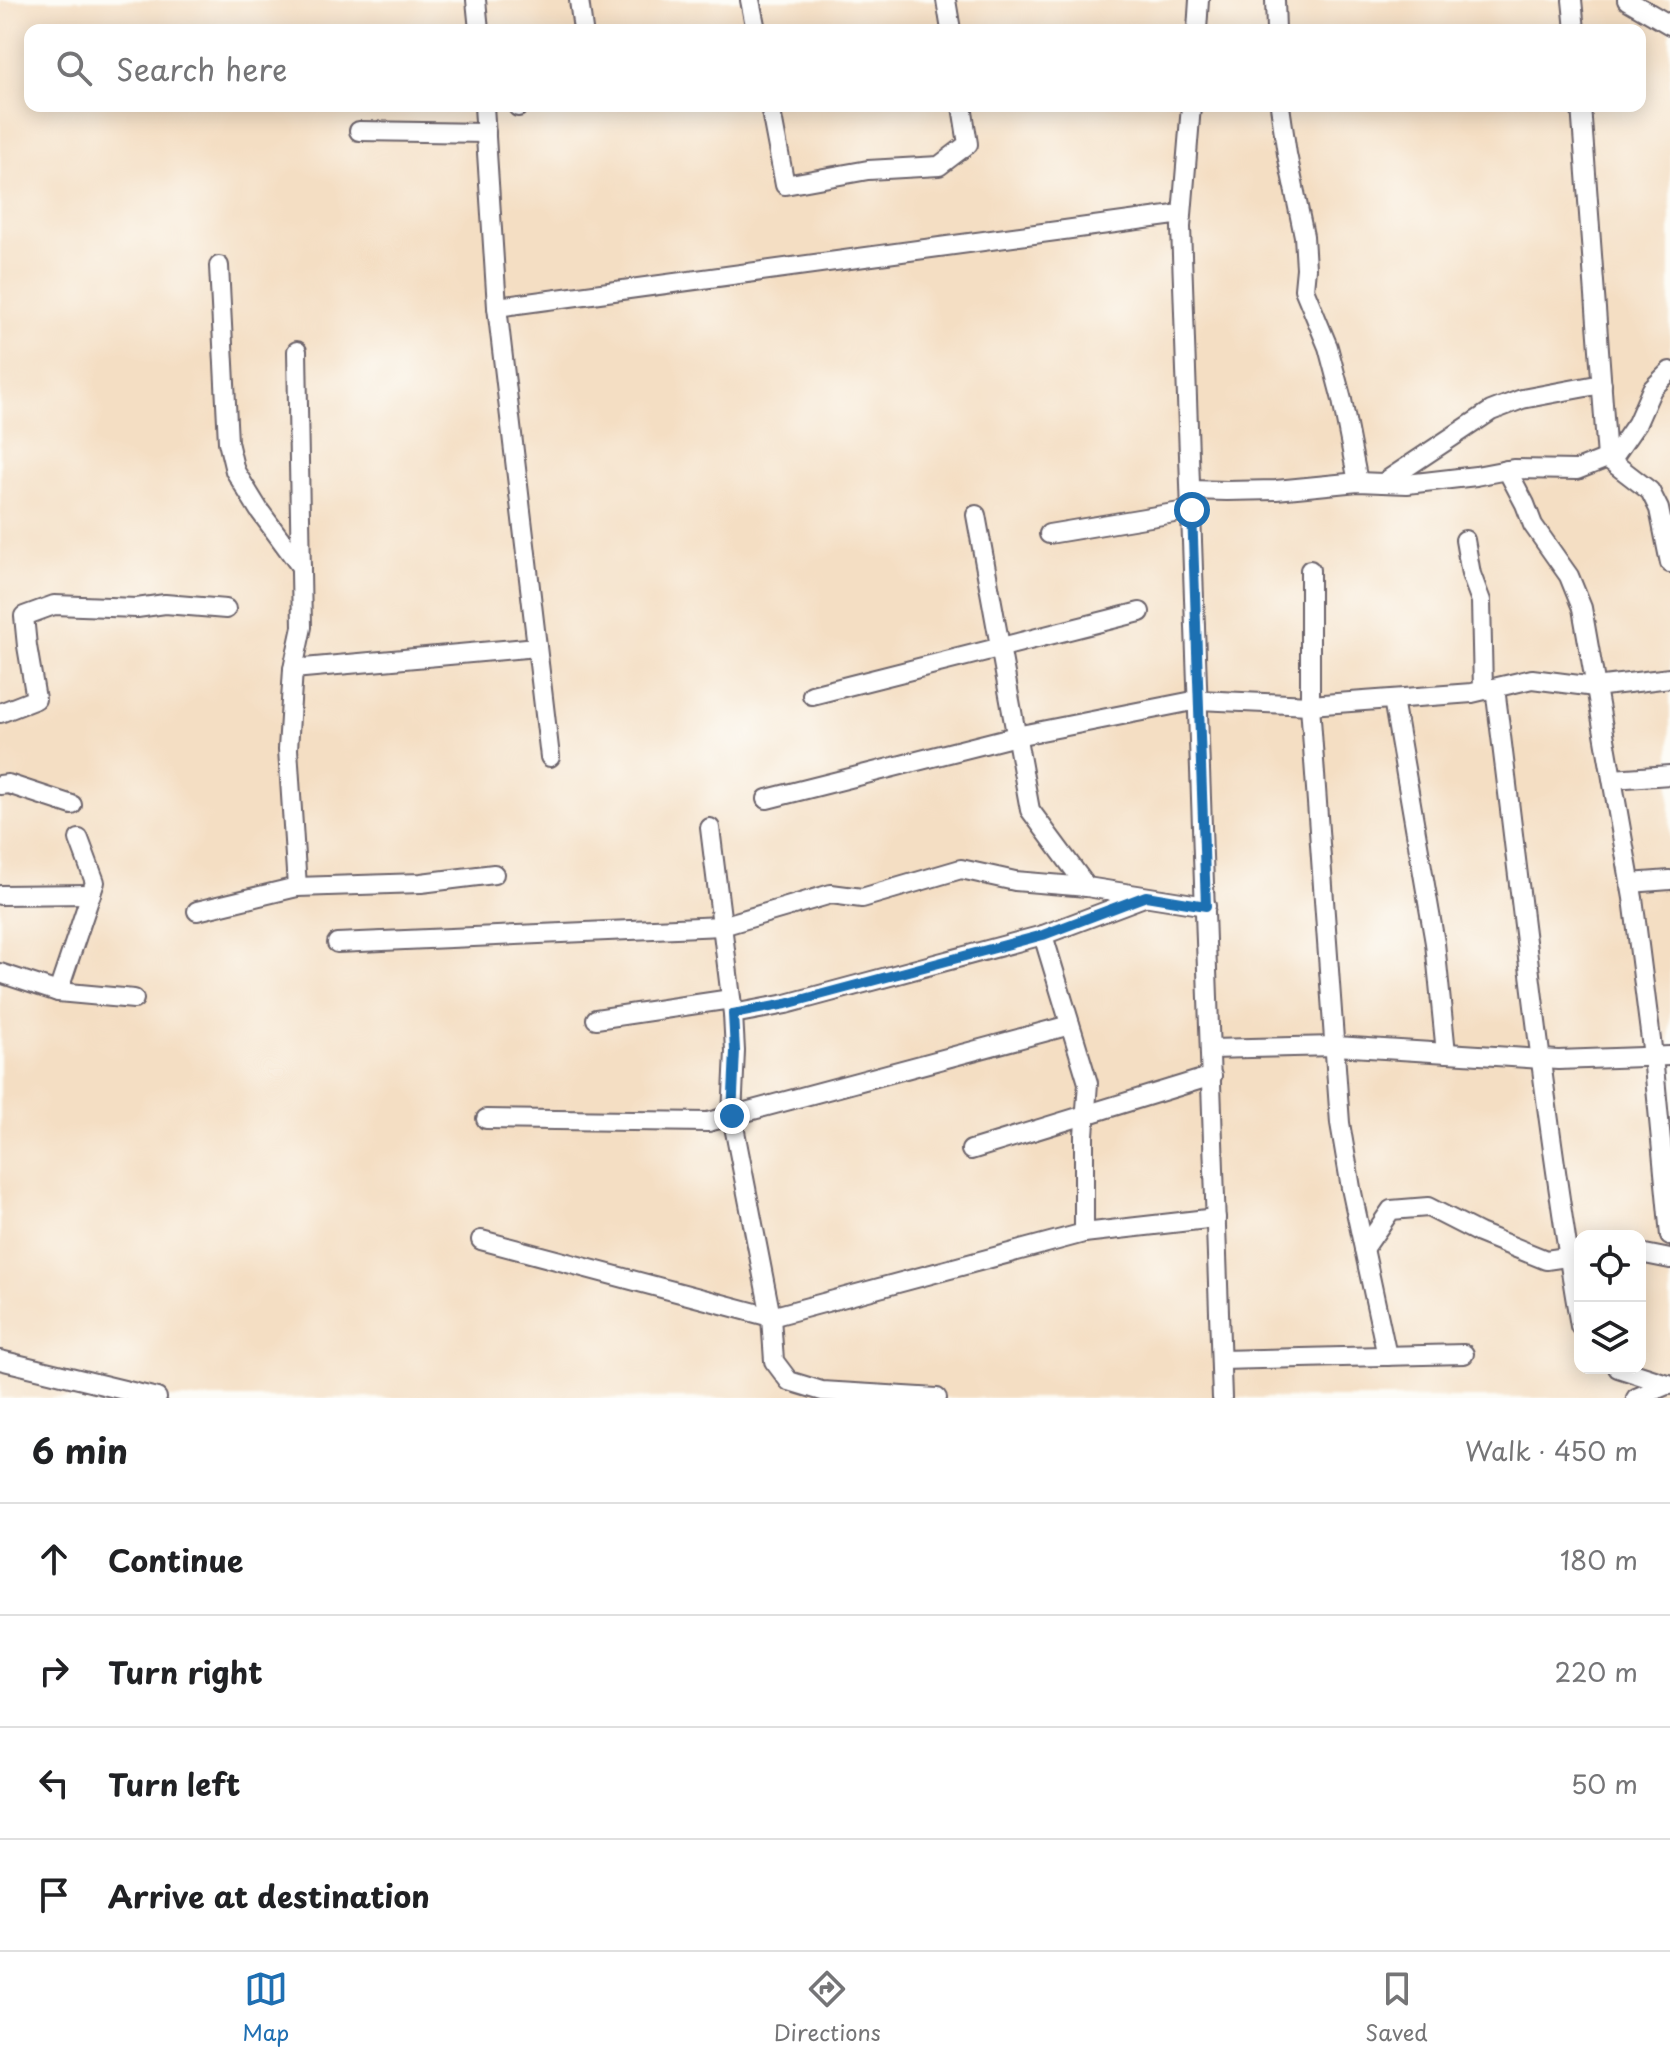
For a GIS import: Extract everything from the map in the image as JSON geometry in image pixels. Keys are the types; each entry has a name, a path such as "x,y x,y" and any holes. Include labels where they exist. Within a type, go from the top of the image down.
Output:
{"street":[{"path":"476,0 478,24"},
{"path":"579,0 582,24"},
{"path":"750,0 755,24"},
{"path":"946,0 950,24"},
{"path":"1197,24 1199,0"},
{"path":"1275,0 1276,24"},
{"path":"1572,0 1574,24"},
{"path":"1627,0 1670,25"},
{"path":"484,112 497,307 550,757"},
{"path":"771,112 785,185 868,170 939,166 968,144 963,112"},
{"path":"1190,112 1182,214 1222,1398"},
{"path":"1281,112 1304,236 1304,289 1328,347 1358,482"},
{"path":"1581,112 1607,458"},
{"path":"359,131 486,133"},
{"path":"497,307 1182,214"},
{"path":"219,266 228,442 235,471 301,567"},
{"path":"297,351 302,627 293,669 288,749 297,887"},
{"path":"1191,490 1276,490 1358,482 1407,484 1507,470 1577,470 1615,455 1637,423 1652,389 1670,371"},
{"path":"1383,483 1491,411 1522,399 1602,384"},
{"path":"1607,458 1637,479 1651,494 1659,509 1670,563"},
{"path":"1507,470 1533,525 1569,576 1582,608 1661,1056 1670,1236"},
{"path":"1651,494 1670,505"},
{"path":"1049,534 1192,510"},
{"path":"976,515 1030,810 1087,887"},
{"path":"1364,1249 1391,1210 1428,1207 1479,1233 1546,1260 1574,1256 1542,1059 1489,689 1481,601 1471,574 1465,540"},
{"path":"1310,570 1310,705 1340,1123 1387,1356"},
{"path":"0,713 36,699 24,616 54,605 137,608 165,604 226,609"},
{"path":"812,695 1140,612"},
{"path":"293,669 537,647"},
{"path":"767,799 1016,736 1198,700 1310,705 1472,693 1532,679 1595,687 1670,678"},
{"path":"1393,699 1435,943 1446,1053"},
{"path":"1612,779 1670,775"},
{"path":"0,785 8,784 72,805"},
{"path":"710,828 732,1006 735,1051 732,1116 771,1317 774,1361 789,1381 822,1391 937,1398"},
{"path":"58,992 95,882 79,839"},
{"path":"337,943 722,926 831,894 862,898 961,869 1015,881 1087,887 1206,906"},
{"path":"197,911 297,887 421,883 494,874"},
{"path":"1630,883 1670,880"},
{"path":"0,895 91,894"},
{"path":"596,1019 786,1004 1043,935 1146,896"},
{"path":"1043,935 1088,1083 1084,1233"},
{"path":"0,973 58,992 134,999"},
{"path":"486,1119 708,1122 1070,1025"},
{"path":"1211,1049 1336,1046 1558,1060 1661,1056"},
{"path":"971,1150 1212,1076"},
{"path":"481,1240 771,1317 1084,1233 1216,1218"},
{"path":"1646,1254 1670,1259"},
{"path":"1221,1360 1464,1354"},
{"path":"0,1360 157,1398"},
{"path":"1638,1374 1670,1384"},
{"path":"1636,1398 1670,1384"}],"route":[{"path":"732,1116 733,1014 786,1004 1043,935 1146,896 1206,906 1192,510"}]}
